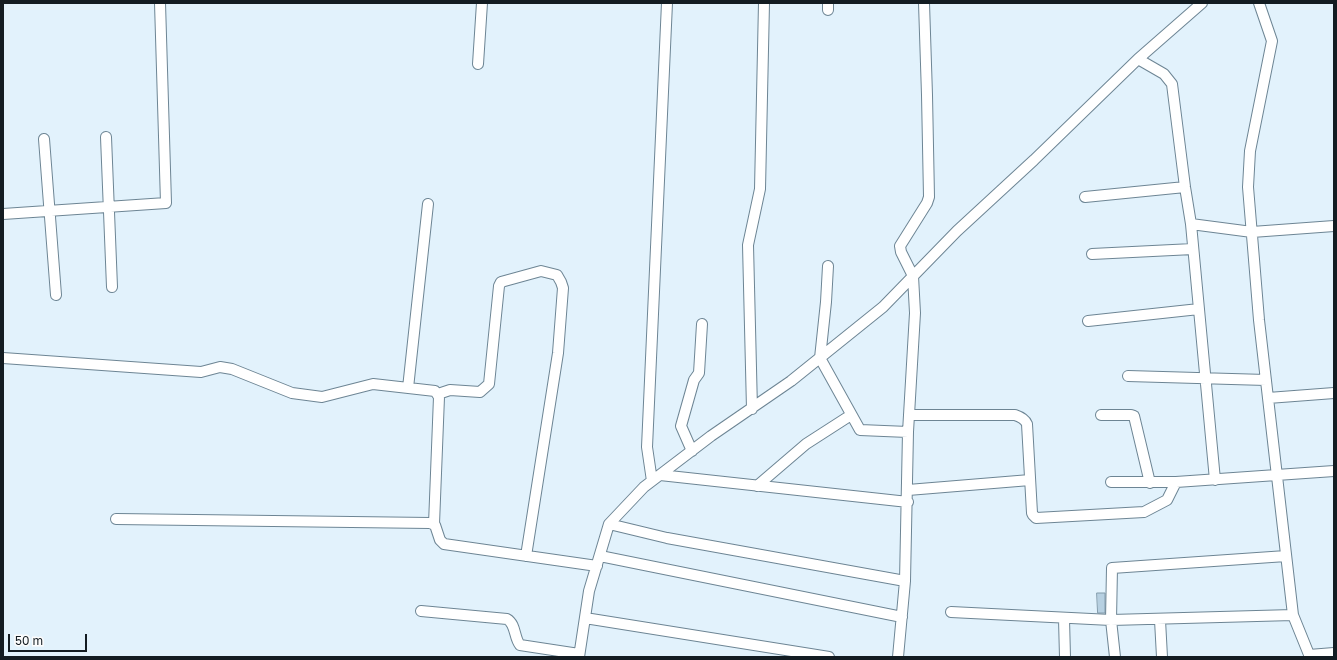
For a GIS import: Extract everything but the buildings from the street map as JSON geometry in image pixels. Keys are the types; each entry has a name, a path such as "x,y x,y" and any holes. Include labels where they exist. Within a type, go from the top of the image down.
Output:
{"street":[{"path":"152,3 161,19"},
{"path":"3,214 166,203 160,3"},
{"path":"478,64 482,3"},
{"path":"656,478 647,448 667,3"},
{"path":"752,408 748,245 760,189 764,3"},
{"path":"898,657 905,581 908,502 908,432 915,313 913,276 901,252 900,246 927,203 929,197 924,3"},
{"path":"421,611 505,618 512,622 520,645 579,655 590,591 609,524 644,487 791,381 883,307 957,231 1034,160 1138,59 1202,3"},
{"path":"1259,3 1272,41 1250,151 1248,187 1276,476 1293,615 1310,656 1334,653"},
{"path":"1138,59 1164,74 1172,84 1184,187 1191,224 1204,378 1215,480"},
{"path":"106,137 112,287"},
{"path":"44,139 56,295"},
{"path":"1085,197 1184,187"},
{"path":"408,388 428,204"},
{"path":"1191,224 1252,232 1334,228"},
{"path":"1092,254 1193,249"},
{"path":"828,266 820,358 860,430 908,432"},
{"path":"438,394 450,390 480,392 489,384 499,286 501,282 541,271 557,275 562,282 563,288 558,353 526,556"},
{"path":"1088,321 1199,309"},
{"path":"692,451 682,430 681,424 694,380 699,373 702,324"},
{"path":"3,358 201,372 220,368 232,369 292,393 322,397 373,384 432,390 438,394 439,397 434,524 440,540 444,544 597,566"},
{"path":"1128,376 1266,380"},
{"path":"1268,398 1334,393"},
{"path":"757,486 809,441 851,415"},
{"path":"910,415 1019,416 1026,421 1032,513 1036,518 1144,512 1167,500 1176,482"},
{"path":"1101,415 1134,416 1150,483"},
{"path":"1111,482 1176,482 1334,471"},
{"path":"656,478 757,486 908,502"},
{"path":"908,490 1030,480"},
{"path":"116,519 434,524"},
{"path":"609,524 667,538 905,581"},
{"path":"600,556 902,617"},
{"path":"1116,657 1112,620 1112,568 1286,556"},
{"path":"951,612 1064,619 1112,620 1160,620 1293,615"},
{"path":"585,618 829,657"},
{"path":"1064,619 1065,657"},
{"path":"1160,620 1162,657"}]}
